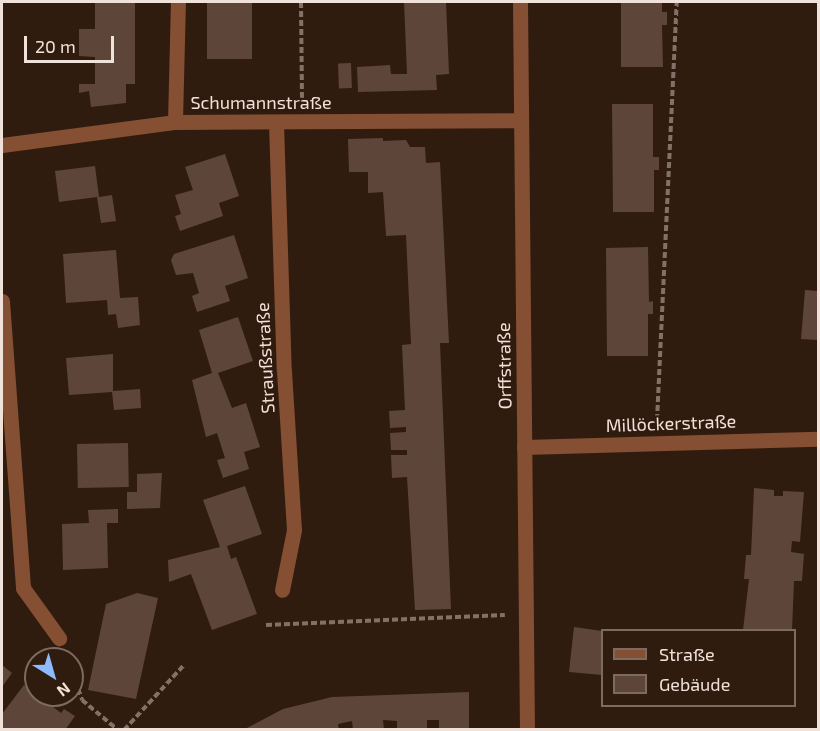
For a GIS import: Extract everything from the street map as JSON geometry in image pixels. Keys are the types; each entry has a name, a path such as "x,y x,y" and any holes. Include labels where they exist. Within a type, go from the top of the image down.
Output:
{"street":[{"path":"175,122 178,2"},
{"name":"Orffstraße","path":"520,2 527,729"},
{"name":"Schumannstraße","path":"2,145 175,122 521,120"},
{"name":"Straußstraße","path":"276,123 284,371 294,530 282,590"},
{"path":"2,301 23,588 59,638"},
{"name":"Millöckerstraße","path":"524,447 819,439"}],"path":[{"path":"301,2 303,123"},
{"path":"656,443 677,2"},
{"path":"266,625 526,614"},
{"path":"124,729 185,664"},
{"path":"84,702 118,729"}],"building":[{"path":"95,2 135,2 135,84 126,84 126,103 91,107 89,91 79,93 79,84 95,84 95,57 79,56 79,29 95,29"},
{"path":"207,2 252,2 252,59 207,59"},
{"path":"404,2 446,2 449,74 436,75 437,90 358,92 357,67 390,65 391,74 407,74"},
{"path":"621,2 662,2 662,12 667,12 667,25 662,25 663,67 621,67"},
{"path":"338,63 351,63 352,88 339,88"},
{"path":"612,104 653,104 653,157 659,157 659,170 654,170 654,212 613,212"},
{"path":"383,138 383,141 406,140 410,147 425,147 426,163 440,162 449,343 440,343 451,609 415,610 407,477 392,478 391,455 407,455 407,450 391,450 390,433 406,432 406,427 390,428 389,411 405,410 402,345 411,344 406,235 386,236 383,192 368,193 368,172 349,172 348,139"},
{"path":"225,154 239,196 219,203 223,216 180,231 175,216 181,214 175,195 193,190 185,167"},
{"path":"95,166 99,197 112,195 116,221 101,223 97,197 59,202 55,171"},
{"path":"234,235 248,278 225,286 230,301 197,312 192,296 199,293 193,273 176,275 171,260 174,254"},
{"path":"648,247 649,302 653,301 653,314 648,314 648,356 607,356 606,248"},
{"path":"116,250 120,298 138,297 140,325 118,328 116,314 108,315 107,300 66,303 63,254"},
{"path":"805,290 818,291 818,340 801,339"},
{"path":"238,317 253,361 218,373 232,408 246,403 260,447 244,452 249,469 223,478 217,460 225,458 217,433 206,437 192,380 212,373 199,330"},
{"path":"113,354 113,391 140,389 141,408 114,410 112,392 69,395 66,358"},
{"path":"128,443 129,487 78,488 77,444"},
{"path":"162,473 160,508 127,509 127,492 137,492 137,474"},
{"path":"245,486 262,534 227,546 231,559 236,557 257,614 212,630 191,574 169,582 168,560 220,547 203,500"},
{"path":"754,488 774,490 774,496 783,496 783,491 804,492 800,542 792,541 791,552 804,554 802,581 794,581 792,629 743,629 749,579 744,579 746,555 751,555"},
{"path":"118,509 118,523 107,523 108,568 63,570 62,524 89,523 88,510"},
{"path":"137,593 158,598 136,699 88,690 106,604"},
{"path":"574,627 601,631 601,675 569,672"},
{"path":"2,665 12,673 2,687"},
{"path":"24,685 24,707 53,707 61,713 64,709 75,716 65,730 2,730 2,714"},
{"path":"469,692 469,730 439,730 439,720 427,720 427,730 397,730 397,721 383,720 384,730 353,730 352,721 338,724 339,730 243,730 283,709 332,697"}]}
